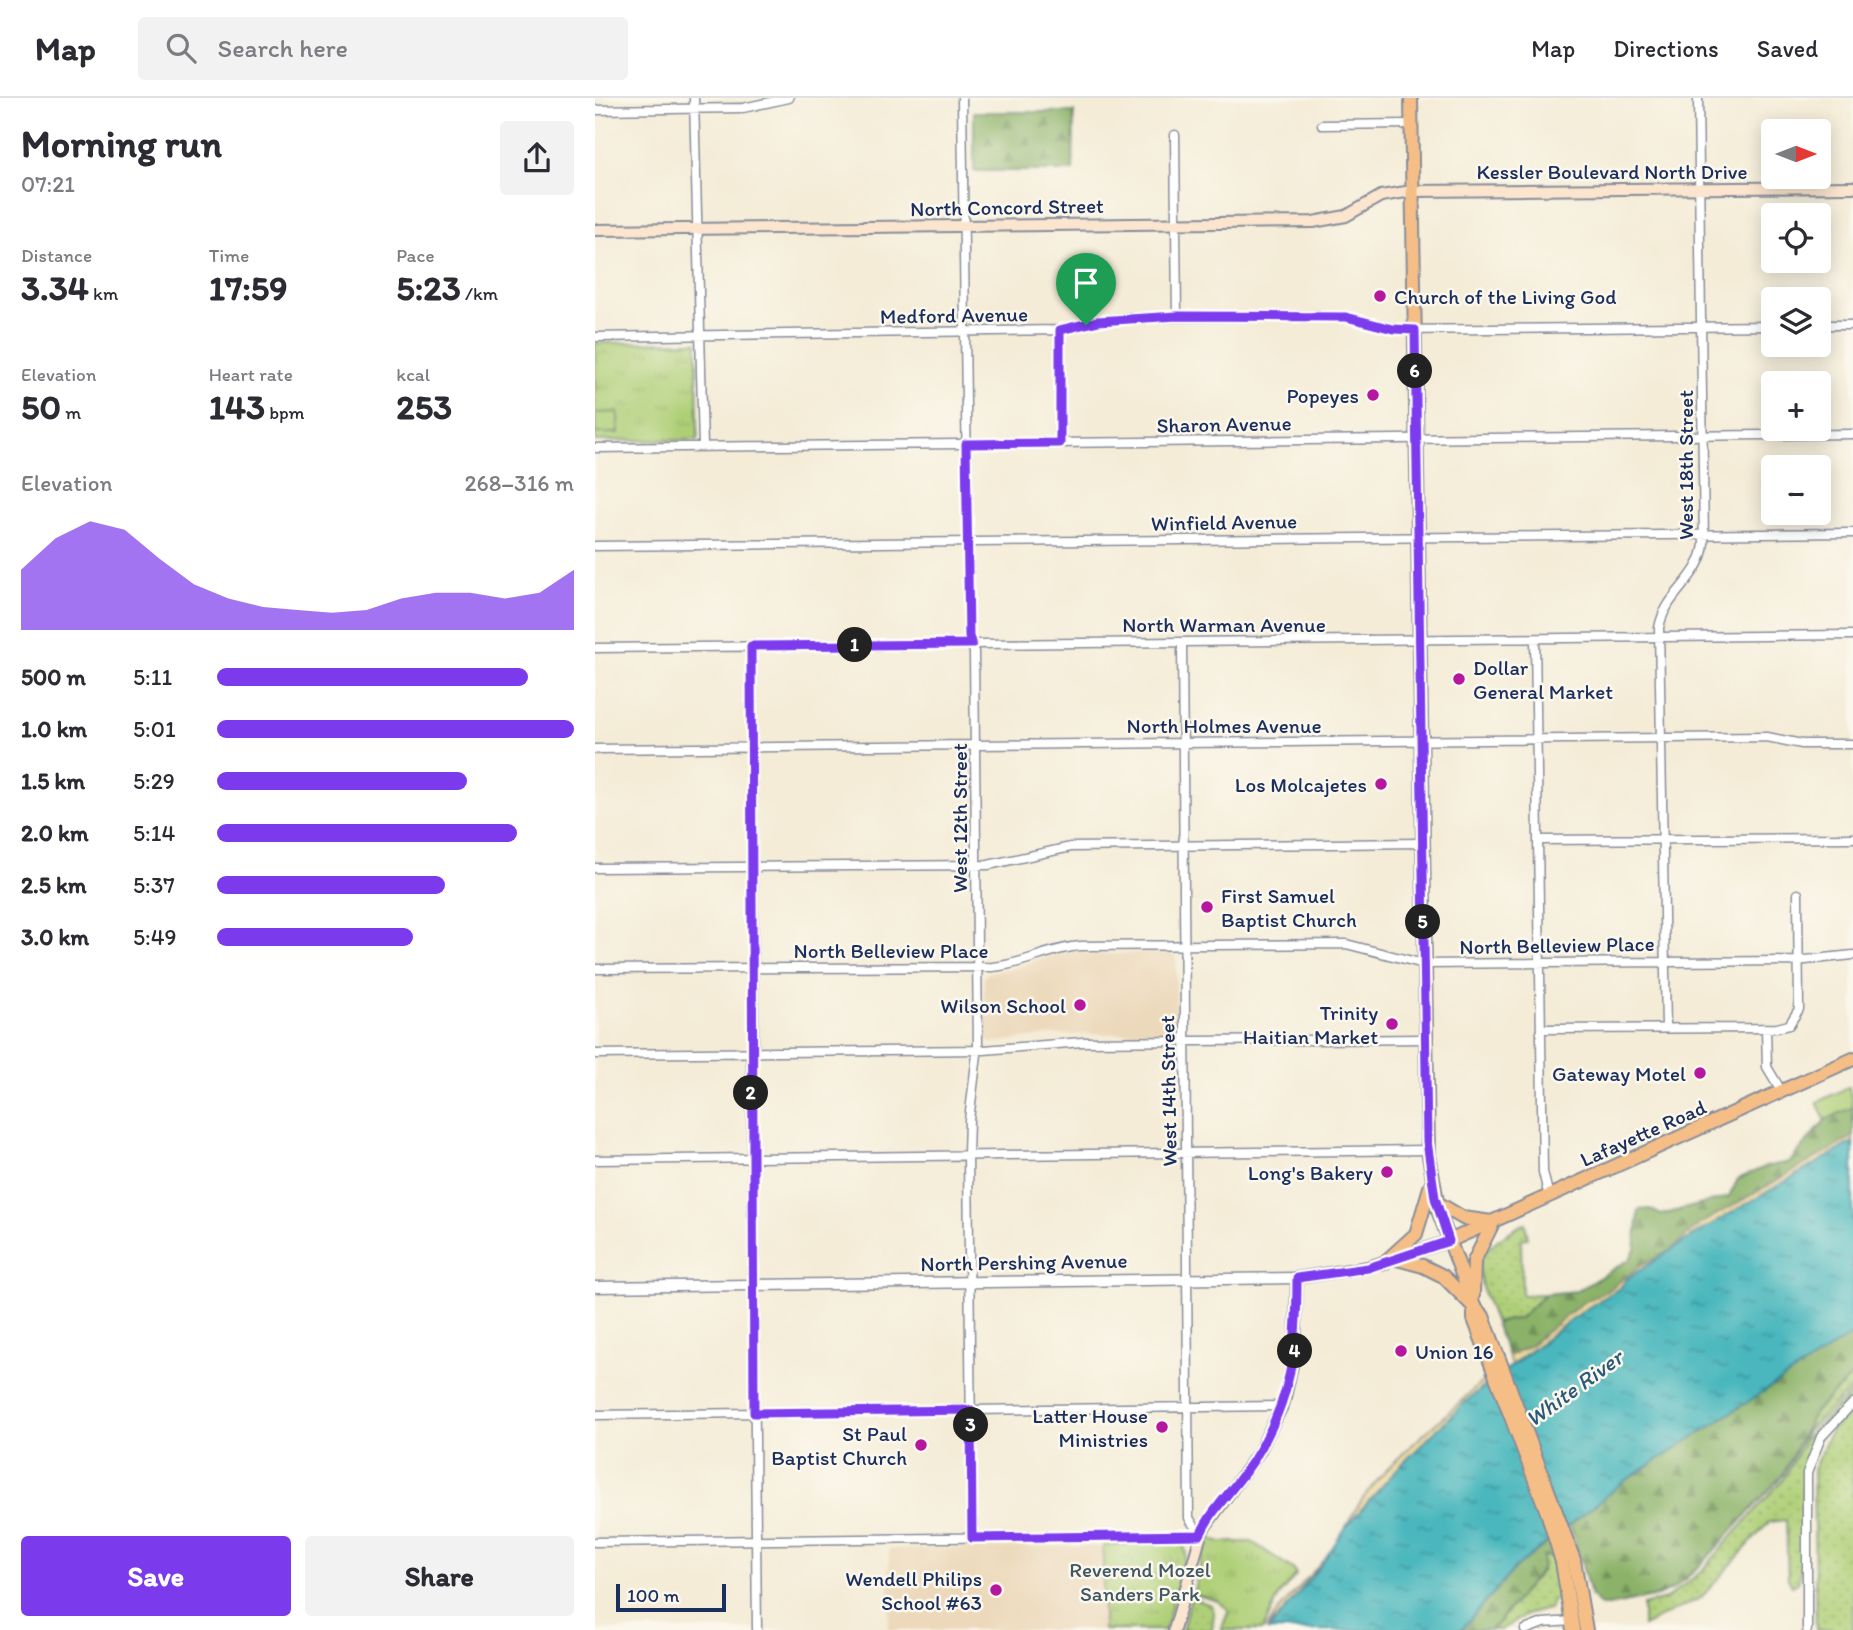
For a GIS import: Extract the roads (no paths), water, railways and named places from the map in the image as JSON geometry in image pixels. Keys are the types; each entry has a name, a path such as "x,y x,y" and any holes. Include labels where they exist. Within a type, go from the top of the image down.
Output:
{"main road":[{"path":"1411,98 1427,1150 1436,1202 1568,1561 1586,1630"},
{"name":"Kessler Boulevard North Drive","path":"1412,191 1853,187"},
{"name":"North Concord Street","path":"595,230 1327,221 1350,214 1381,196 1412,191"},
{"name":"Lafayette Road","path":"1449,1241 1853,1059"},
{"path":"1390,1261 1416,1234 1432,1180"},
{"path":"1436,1202 1463,1218 1493,1223 1474,1261 1474,1306"},
{"name":"North Pershing Avenue","path":"1297,1278 1348,1272 1449,1241"},
{"path":"1390,1261 1423,1266 1443,1276 1474,1306"},
{"path":"1174,1630 1200,1535 1214,1511 1259,1452 1282,1406 1295,1352 1297,1278"},
{"path":"1568,1561 1573,1625"}],"street":[{"path":"694,98 693,171 698,230 703,447"},
{"path":"595,110 743,108 789,98"},
{"name":"West 12th Street","path":"962,98 967,542 969,637 975,652 978,968 978,1050 969,1120 968,1154 972,1538"},
{"name":"West 18th Street","path":"1666,1028 1659,625 1664,608 1700,563 1704,535 1698,98"},
{"path":"1322,125 1411,124"},
{"path":"1175,135 1177,316"},
{"name":"Medford Avenue","path":"595,337 1060,330 1098,321 1177,316 1346,317 1393,329 1415,330 1761,326"},
{"path":"1831,325 1853,325"},
{"path":"1060,330 1060,443"},
{"name":"Sharon Avenue","path":"595,448 1853,434"},
{"name":"Winfield Avenue","path":"595,546 1853,533"},
{"name":"North Warman Avenue","path":"595,648 1853,635"},
{"path":"1535,639 1543,1172 1549,1197"},
{"name":"West 14th Street","path":"1182,642 1189,1518 1200,1535"},
{"path":"751,646 752,1157 757,1630"},
{"name":"North Holmes Avenue","path":"595,749 1661,737 1767,737 1802,744 1853,744"},
{"path":"1538,840 1853,838"},
{"path":"595,869 977,865 1012,861 1068,847 1422,843"},
{"path":"1541,1029 1766,1028 1789,1025 1799,1009 1798,894"},
{"name":"North Belleview Place","path":"595,969 978,968 1006,966 1066,947 1346,944 1424,964 1799,961 1853,955"},
{"path":"1766,1028 1767,1067 1782,1092"},
{"path":"595,1054 978,1050 1067,1042 1425,1039"},
{"path":"595,1160 1427,1150"},
{"name":"North Pershing Avenue","path":"595,1287 1297,1278"},
{"path":"1807,1630 1805,1487 1815,1450 1830,1426 1853,1403"},
{"path":"595,1415 1282,1406"},
{"path":"595,1542 1200,1535"},
{"path":"1525,1630 1543,1623 1573,1625"}],"water":[{"name":"White River","path":"1853,1142 1853,1334 1625,1481 1515,1568 1461,1630 1269,1630 1320,1566 1346,1527 1397,1469 1466,1401 1581,1312 1620,1288 1628,1278 1700,1231"}],"place":[{"name":"Church of the Living God","path":"1380,296"},
{"name":"Popeyes","path":"1373,395"},
{"name":"Dollar General Market","path":"1459,679"},
{"name":"Los Molcajetes","path":"1381,784"},
{"name":"First Samuel Baptist Church","path":"1207,907"},
{"name":"Wilson School","path":"1080,1005"},
{"name":"Trinity Haitian Market","path":"1392,1024"},
{"name":"Gateway Motel","path":"1700,1073"},
{"name":"Long's Bakery","path":"1387,1172"},
{"name":"Union 16","path":"1401,1351"},
{"name":"Latter House Ministries","path":"1162,1427"},
{"name":"St Paul Baptist Church","path":"921,1445"},
{"name":"Wendell Philips School #63","path":"996,1590"}],"park label":[{"name":"Reverend Mozel Sanders Park","path":"1140,1581"}]}
